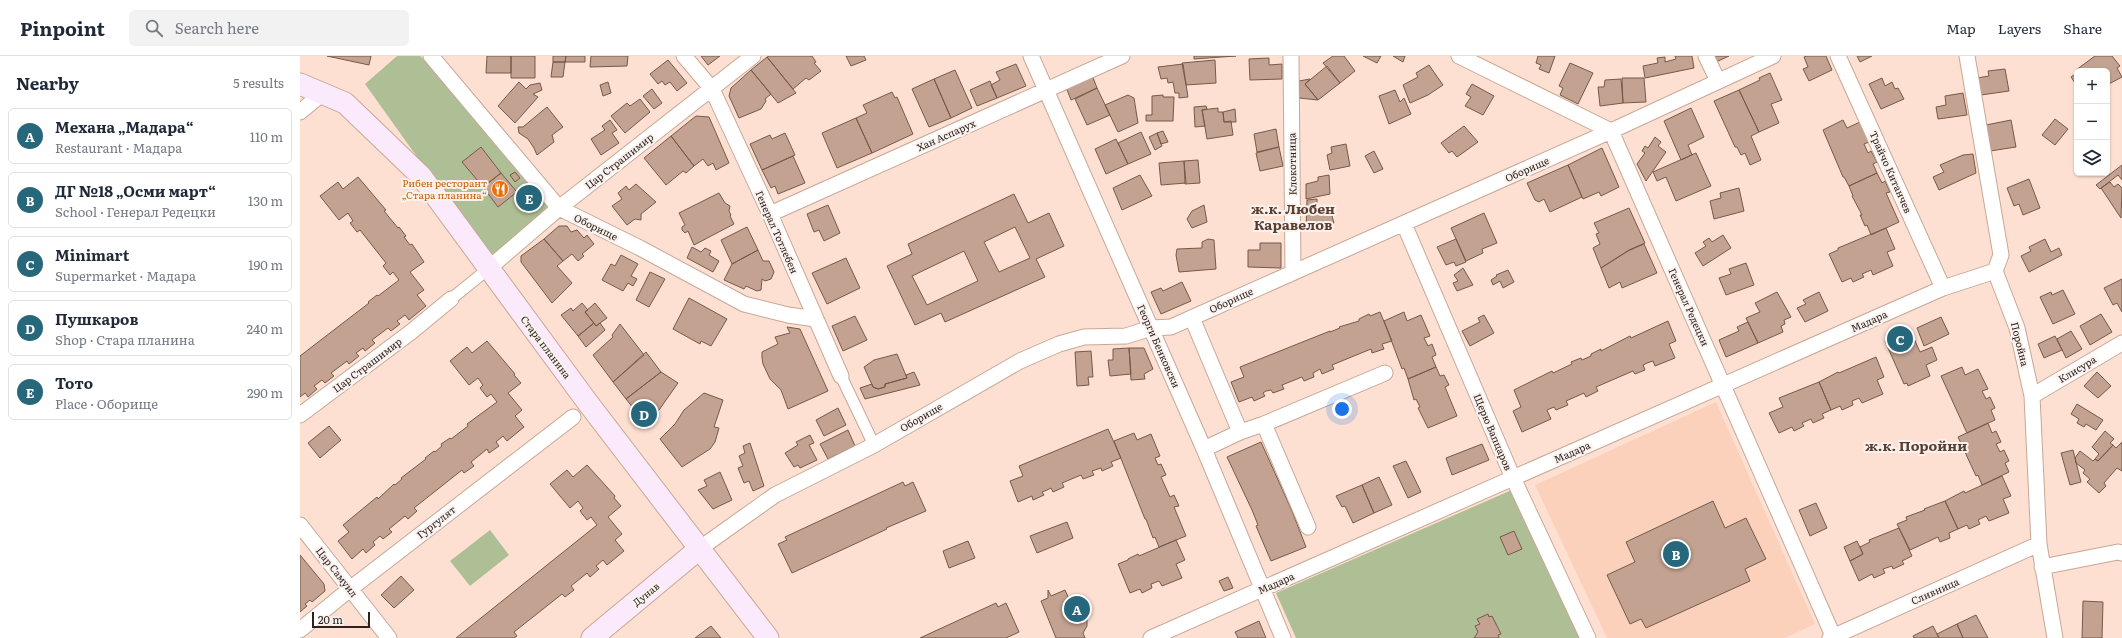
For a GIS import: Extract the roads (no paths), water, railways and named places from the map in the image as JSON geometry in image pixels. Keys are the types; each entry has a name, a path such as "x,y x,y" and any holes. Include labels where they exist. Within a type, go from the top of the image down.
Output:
{"main road":[{"name":"Стара планина","path":"300,84 323,92 345,103 421,176 488,269 580,410 699,549 768,638"},
{"name":"Дунав","path":"592,638 699,549"}],"street":[{"name":"Оборище","path":"431,56 559,208 640,248 744,304 788,315 816,319"},
{"name":"Генерал Тотлебен","path":"684,56 712,90 770,214 841,376"},
{"name":"Цар Страшимир","path":"488,269 559,208 712,90 753,56"},
{"name":"Георги Бенковски","path":"1031,56 1204,449 1283,638"},
{"name":"Хан Аспарух","path":"770,214 1122,56"},
{"name":"Клокотница","path":"1291,56 1293,272"},
{"path":"1459,56 1611,131"},
{"path":"1706,56 1718,81"},
{"name":"Оборище","path":"699,549 775,495 874,445 1020,361 1059,344 1084,338 1126,336 1151,328 1171,326 1192,318 1611,131 1773,56"},
{"name":"Трайчо Китанчев","path":"1838,56 1943,288"},
{"path":"1967,56 2001,255 1994,271"},
{"path":"300,112 323,92"},
{"name":"Генерал Редецки","path":"1611,131 1724,385 1833,638"},
{"name":"Щерю Вапцаров","path":"1404,224 1513,478 1588,638"},
{"path":"451,299 488,269"},
{"name":"Мадара","path":"1151,638 1943,288 1994,271"},
{"name":"Поройна","path":"1994,271 2017,328 2032,396 2042,567 2055,638"},
{"name":"Цар Страшимир","path":"300,415 411,332 451,299"},
{"path":"1192,318 1240,432"},
{"name":"Клисура","path":"2032,396 2122,343"},
{"path":"1204,449 1240,432 1264,424 1386,373"},
{"path":"841,376 874,445"},
{"name":"Гургулят","path":"300,630 350,589 580,410"},
{"path":"1264,424 1308,527"},
{"name":"Цар Самуил","path":"301,527 389,638"},
{"name":"Сливница","path":"1833,638 2040,544"},
{"path":"2042,567 2121,550"}],"place":[{"name":"Рибен ресторант „Стара планина“","path":"500,189"},
{"name":"Тото","path":"529,198"},
{"name":"Minimart","path":"1900,339"},
{"name":"Пушкаров","path":"644,414"},
{"name":"ДГ №18 „Осми март“","path":"1676,554"},
{"name":"Механа „Мадара“","path":"1077,609"}],"district":[{"name":"ж.к. Любен Каравелов","path":"1293,218"},
{"name":"ж.к. Поройни","path":"1916,446"}]}
